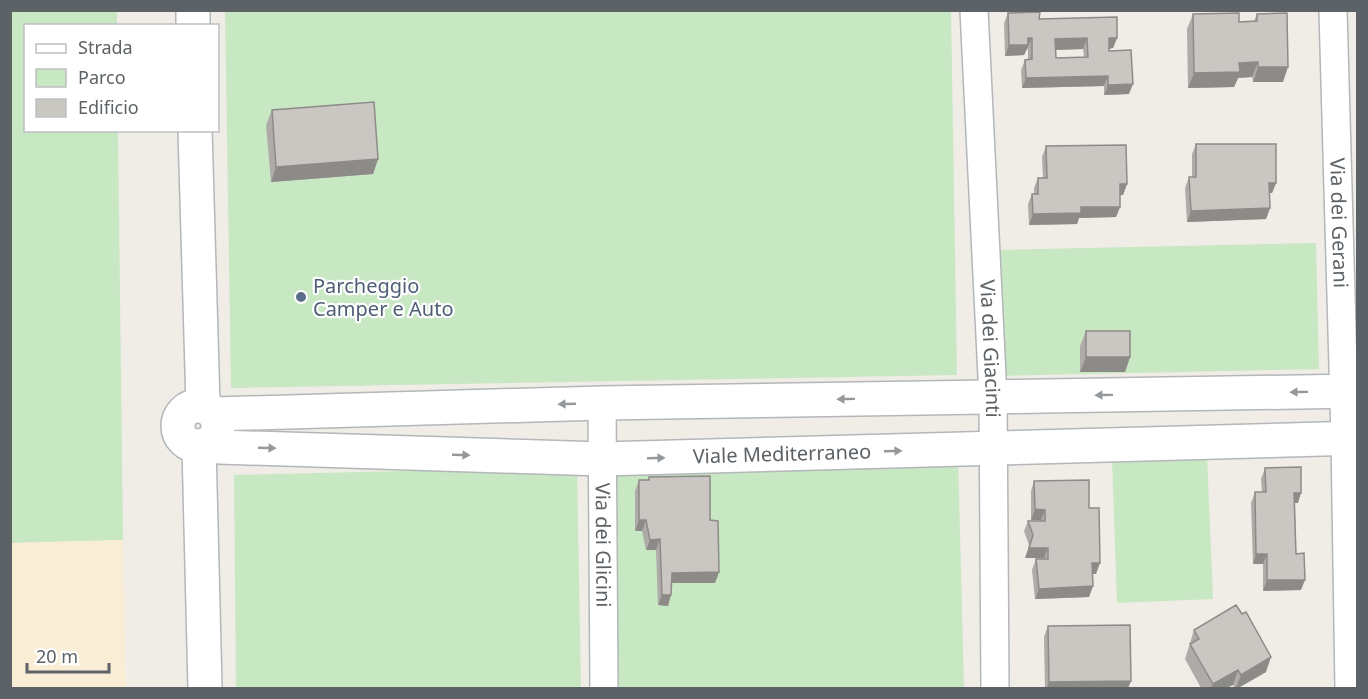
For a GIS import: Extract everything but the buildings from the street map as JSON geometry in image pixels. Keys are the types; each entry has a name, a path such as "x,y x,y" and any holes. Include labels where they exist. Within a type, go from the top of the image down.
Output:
{"street":[{"name":"Via dei Giacinti","path":"974,10 993,397 994,688"},
{"name":"Via dei Gerani","path":"1333,10 1350,391 1349,688"},
{"path":"195,132 206,427 205,688"},
{"path":"206,427 602,403 1350,391"},
{"name":"Via dei Glicini","path":"602,403 604,688"},
{"name":"Viale Mediterraneo","path":"206,427 219,447 602,459 1351,438"}],"green space":[{"path":"10,11 117,11 117,24 24,24 24,132 118,132 123,540 11,543"},
{"path":"225,11 951,11 957,375 231,388"},
{"path":"1316,243 1319,369 998,376 996,250"},
{"path":"958,454 964,688 618,688 614,462"},
{"path":"1207,455 1213,599 1117,603 1112,458"},
{"path":"577,467 581,688 236,688 234,475"}],"sand":[{"path":"123,540 126,688 11,688 11,543"}],"place":[{"name":"Parcheggio Camper e Auto","path":"301,297"}]}
